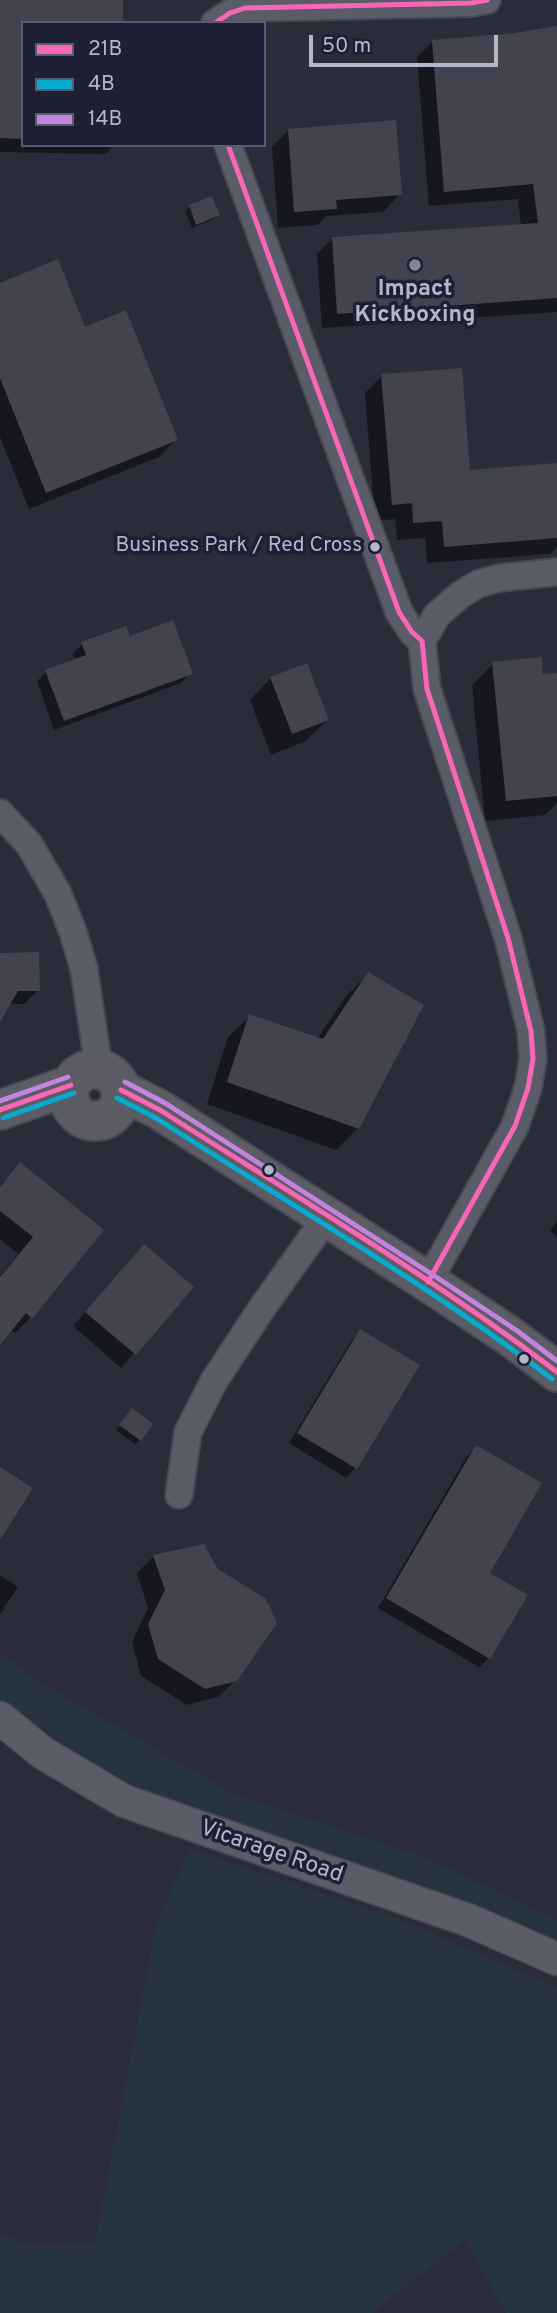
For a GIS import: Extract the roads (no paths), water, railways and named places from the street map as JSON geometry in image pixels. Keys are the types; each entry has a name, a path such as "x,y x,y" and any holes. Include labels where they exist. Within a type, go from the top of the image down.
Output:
{"highway":[{"path":"76,1085 160,1110 428,1282 512,1338 557,1372"}],"street":[{"path":"214,14 245,8 471,3 487,0"},
{"path":"229,147 399,612 412,632 422,641"},
{"path":"428,1282 514,1126 528,1088 533,1059 531,1031 508,937 427,689 422,641 437,615 478,584 499,578 557,572"},
{"path":"0,813 29,844 58,894 73,932 83,969 76,1085"},
{"path":"179,1494 187,1432 214,1381 326,1218"},
{"name":"Vicarage Road","path":"0,1718 43,1753 124,1801 468,1920 557,1959"}],"place":[{"name":"Impact Kickboxing","path":"415,265"},
{"name":"Business Park / Red Cross","path":"375,547"}]}
